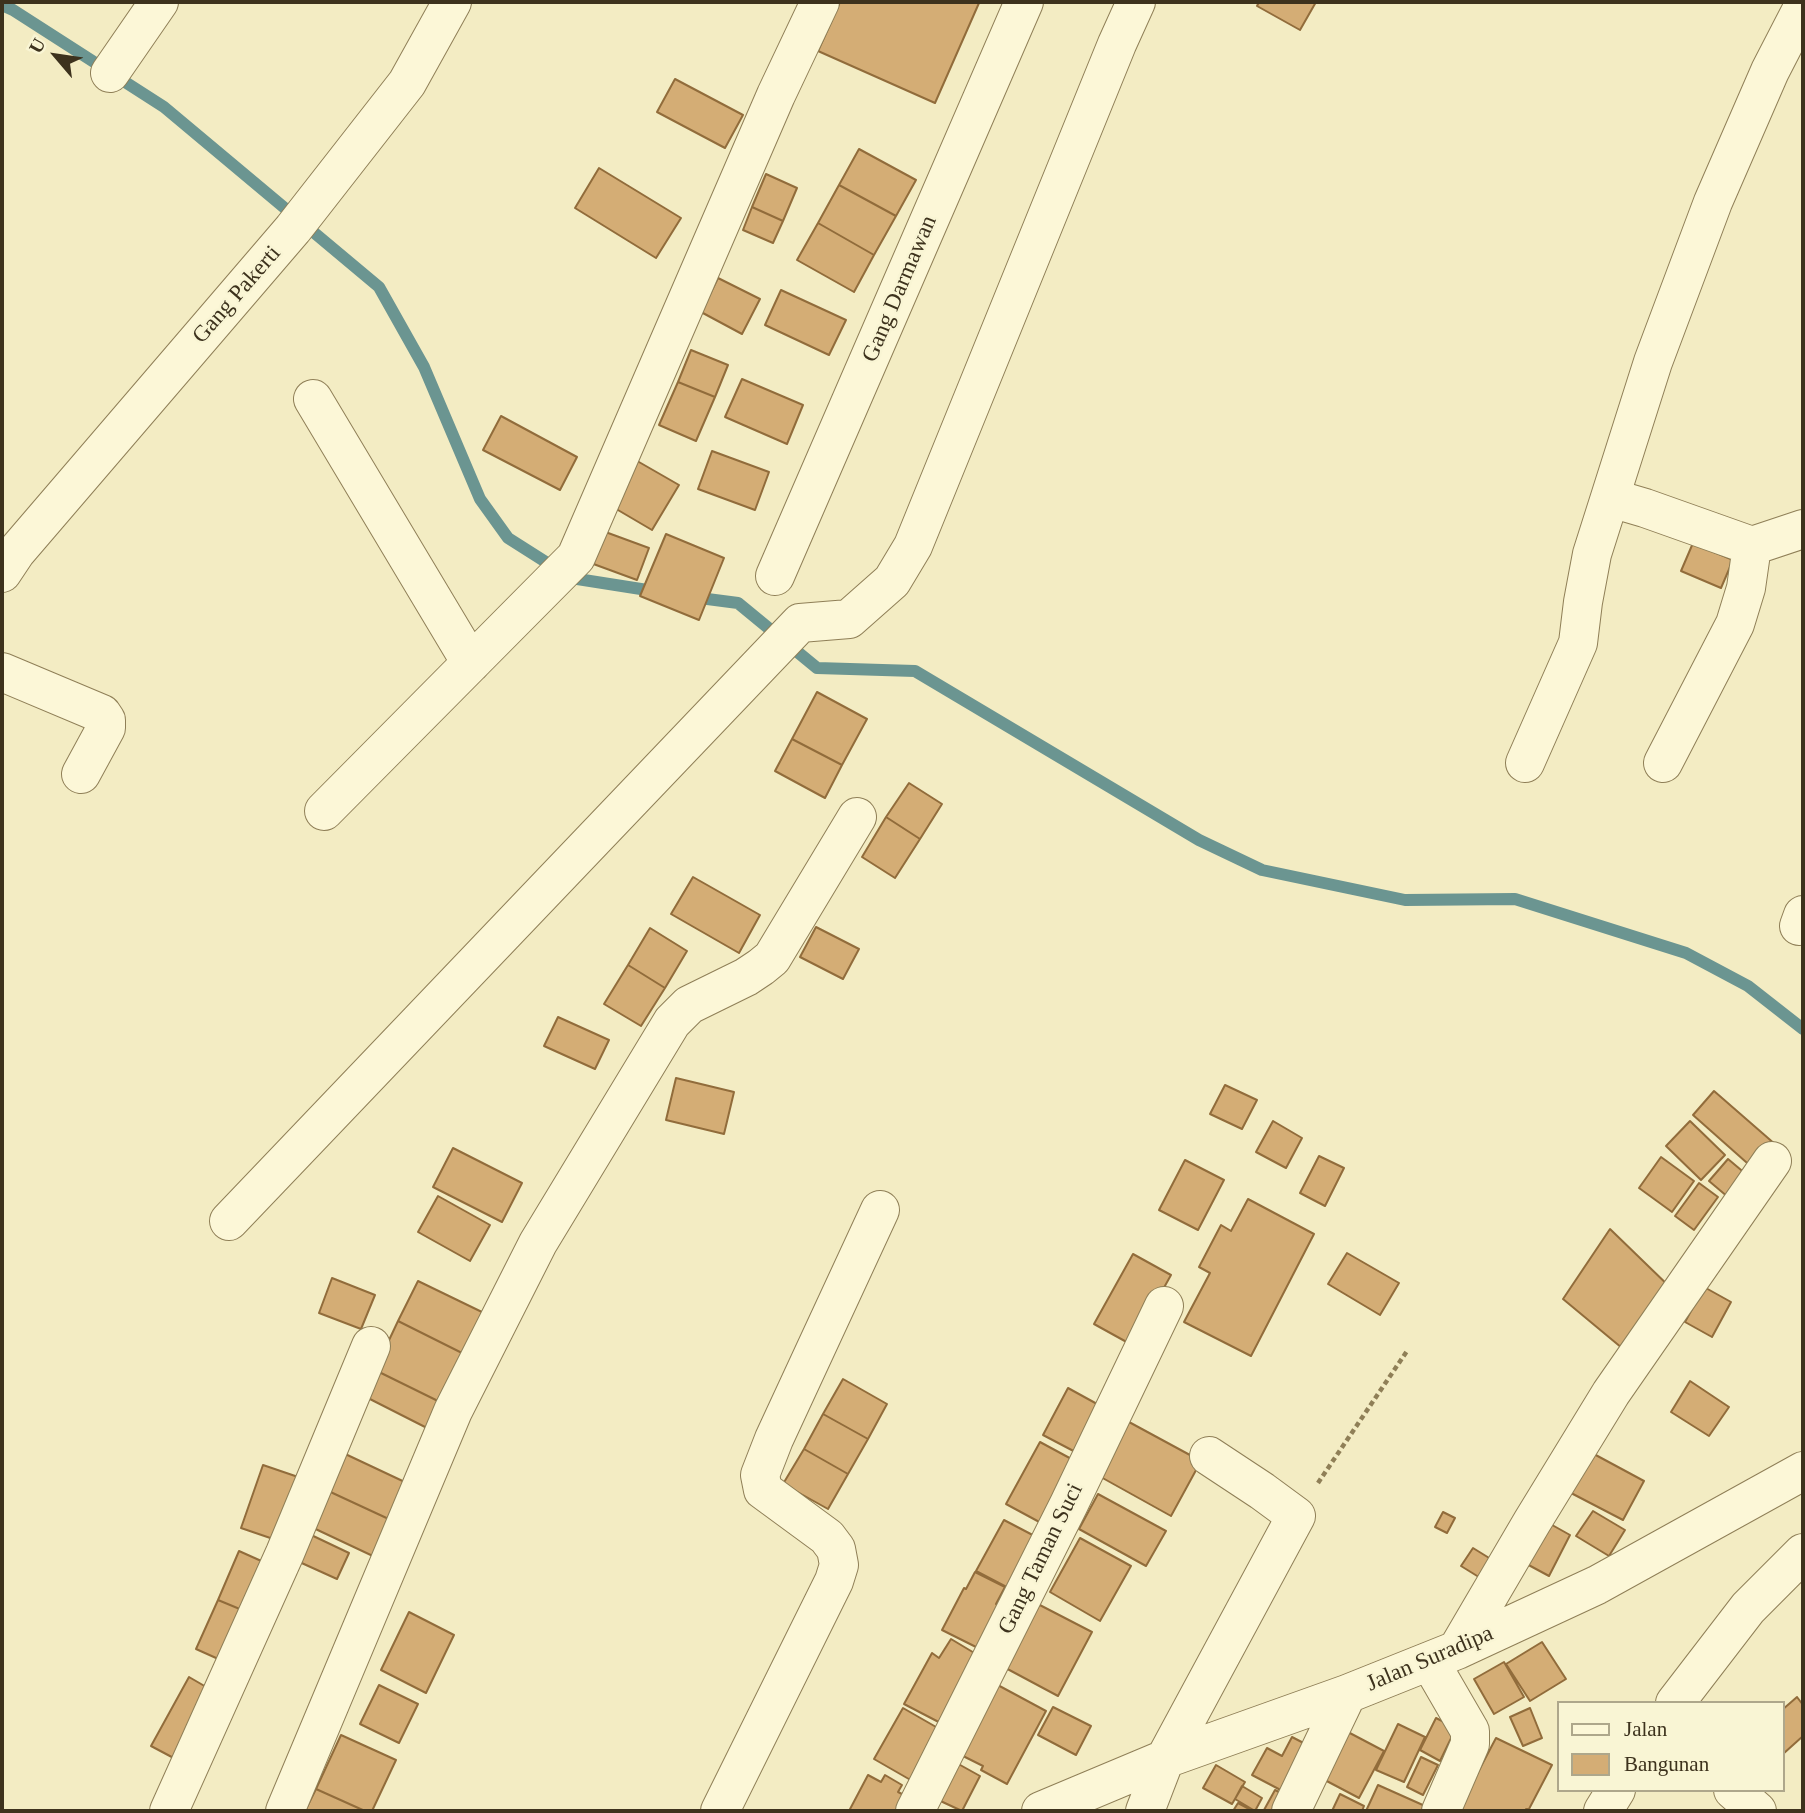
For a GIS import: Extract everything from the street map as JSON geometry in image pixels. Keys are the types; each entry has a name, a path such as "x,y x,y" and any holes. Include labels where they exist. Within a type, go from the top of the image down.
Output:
{"street":[{"path":"110,73 159,2"},
{"name":"Gang Pakerti","path":"2,573 16,552 293,229 407,83 452,2"},
{"path":"324,811 576,557 776,95 820,2"},
{"name":"Gang Darmawan","path":"775,576 1024,2"},
{"path":"229,1221 800,623 849,619 892,580 913,546 1136,2"},
{"path":"1525,763 1578,643 1590,565 1653,362 1713,202 1770,71 1803,7"},
{"path":"313,399 471,663"},
{"path":"1611,498 1752,546 1803,528"},
{"path":"1663,763 1735,624 1746,588 1752,546"},
{"path":"2,672 102,714 106,727 81,774"},
{"path":"285,1811 453,1411 538,1243 672,1023 689,1004 746,977 772,957 857,817"},
{"path":"1441,1811 1471,1737 1443,1656 1532,1522 1611,1393 1772,1161"},
{"path":"719,1811 834,1581 839,1565 836,1549 827,1537 763,1490 760,1475 880,1210"},
{"name":"Gang Taman Suci","path":"915,1811 1069,1504 1164,1306"},
{"path":"169,1811 285,1553 371,1346"},
{"path":"1145,1811 1165,1759 1296,1516 1209,1456"},
{"name":"Jalan Suradipa","path":"1041,1811 1165,1759 1443,1656 1597,1585 1803,1471"},
{"path":"1677,1701 1748,1608 1803,1553"},
{"path":"1291,1811 1348,1693"},
{"path":"1603,1811 1615,1792"},
{"path":"1735,1792 1757,1811"}],"path":[{"path":"1296,1516 1407,1351"}],"building":[{"path":"840,2 979,3 935,103 818,51"},
{"path":"1259,2 1316,2 1300,30 1257,6"},
{"path":"675,79 743,115 725,148 657,112"},
{"path":"859,149 916,180 896,216 839,185"},
{"path":"599,168 681,218 656,258 575,208"},
{"path":"766,174 797,188 783,221 752,207"},
{"path":"839,185 896,216 874,255 818,223"},
{"path":"752,207 783,221 773,243 743,230"},
{"path":"818,223 874,255 854,292 797,260"},
{"path":"718,278 760,299 742,334 701,312"},
{"path":"781,290 846,320 829,355 765,325"},
{"path":"691,350 728,365 715,397 678,382"},
{"path":"742,379 803,405 787,444 725,417"},
{"path":"678,382 715,397 696,441 659,425"},
{"path":"501,416 577,457 560,490 483,450"},
{"path":"712,451 769,472 755,510 698,489"},
{"path":"632,458 679,485 652,530 606,503"},
{"path":"600,530 649,548 637,580 588,562"},
{"path":"666,534 724,558 699,620 640,596"},
{"path":"1693,543 1733,560 1721,588 1681,571"},
{"path":"817,692 867,719 842,765 792,739"},
{"path":"792,739 842,765 825,798 775,771"},
{"path":"909,783 942,804 920,839 886,817"},
{"path":"886,817 920,839 895,878 862,857"},
{"path":"693,877 760,915 739,953 671,914"},
{"path":"816,927 859,949 843,979 800,957"},
{"path":"650,928 687,951 665,988 628,965"},
{"path":"628,965 665,988 641,1026 604,1004"},
{"path":"558,1017 609,1040 595,1069 544,1046"},
{"path":"676,1078 734,1092 724,1134 666,1120"},
{"path":"1225,1085 1257,1100 1242,1129 1210,1114"},
{"path":"1714,1091 1776,1145 1755,1170 1693,1115"},
{"path":"1273,1121 1302,1138 1286,1168 1256,1152"},
{"path":"1690,1121 1725,1155 1701,1180 1666,1146"},
{"path":"453,1148 522,1183 502,1222 433,1187"},
{"path":"1319,1156 1344,1168 1325,1206 1300,1193"},
{"path":"1661,1157 1694,1181 1672,1212 1639,1188"},
{"path":"1728,1159 1753,1180 1735,1203 1709,1181"},
{"path":"1185,1160 1224,1180 1198,1230 1159,1210"},
{"path":"1699,1183 1718,1197 1694,1230 1675,1216"},
{"path":"438,1196 490,1225 470,1261 418,1232"},
{"path":"1248,1199 1314,1234 1251,1356 1184,1322 1210,1273 1199,1267 1221,1225 1231,1231"},
{"path":"1610,1229 1675,1292 1634,1358 1563,1299"},
{"path":"1347,1253 1399,1283 1380,1315 1328,1284"},
{"path":"1133,1254 1171,1275 1132,1345 1094,1324"},
{"path":"332,1278 375,1295 361,1329 319,1313"},
{"path":"418,1281 484,1313 464,1354 398,1321"},
{"path":"1704,1287 1731,1302 1712,1337 1685,1322"},
{"path":"398,1321 464,1354 440,1402 375,1370"},
{"path":"375,1370 440,1402 427,1428 362,1395"},
{"path":"843,1379 887,1404 868,1439 823,1414"},
{"path":"1690,1381 1729,1407 1709,1436 1671,1412"},
{"path":"1068,1388 1108,1410 1083,1456 1043,1435"},
{"path":"823,1414 868,1439 848,1474 804,1449"},
{"path":"1129,1422 1201,1461 1171,1516 1099,1476"},
{"path":"1040,1442 1077,1462 1043,1524 1006,1504"},
{"path":"804,1449 848,1474 828,1509 783,1484"},
{"path":"341,1452 409,1484 393,1521 324,1489"},
{"path":"1592,1453 1644,1481 1623,1520 1571,1493"},
{"path":"263,1465 304,1479 282,1542 241,1528"},
{"path":"324,1489 393,1521 375,1557 307,1525"},
{"path":"1098,1494 1166,1531 1146,1566 1079,1529"},
{"path":"1593,1511 1625,1530 1609,1556 1576,1536"},
{"path":"1443,1512 1455,1518 1447,1533 1435,1527"},
{"path":"1004,1520 1046,1542 1018,1593 976,1571"},
{"path":"1545,1521 1570,1535 1549,1576 1523,1562"},
{"path":"307,1533 349,1553 337,1579 295,1560"},
{"path":"1080,1538 1131,1566 1100,1621 1050,1592"},
{"path":"1473,1548 1494,1561 1482,1579 1461,1566"},
{"path":"239,1551 268,1564 247,1612 218,1600"},
{"path":"975,1572 1005,1587 996,1604 1010,1611 988,1653 942,1630"},
{"path":"218,1600 247,1612 225,1662 196,1649"},
{"path":"1034,1602 1092,1632 1058,1696 1000,1665"},
{"path":"409,1612 454,1635 426,1693 381,1670"},
{"path":"951,1639 976,1654 954,1730 904,1704 932,1653 939,1658"},
{"path":"1542,1642 1566,1679 1530,1701 1506,1664"},
{"path":"1504,1662 1524,1697 1494,1714 1474,1679"},
{"path":"189,1677 220,1695 183,1763 151,1746"},
{"path":"994,1683 1046,1711 1007,1784 981,1770 983,1766 957,1753"},
{"path":"379,1685 418,1704 399,1743 360,1724"},
{"path":"1797,1697 1803,1705 1803,1736 1784,1753 1784,1708"},
{"path":"1053,1707 1091,1726 1076,1755 1038,1735"},
{"path":"903,1708 950,1735 921,1786 874,1759"},
{"path":"1530,1708 1542,1738 1523,1746 1510,1717"},
{"path":"1436,1718 1456,1728 1440,1761 1420,1750"},
{"path":"1398,1724 1425,1737 1404,1782 1376,1770"},
{"path":"1346,1731 1384,1751 1359,1798 1321,1778"},
{"path":"341,1735 396,1760 372,1811 365,1811 316,1789"},
{"path":"1292,1737 1317,1750 1292,1796 1252,1775 1267,1748 1282,1756"},
{"path":"1496,1738 1552,1765 1529,1809 1465,1811 1459,1808"},
{"path":"1421,1757 1438,1765 1423,1795 1407,1787"},
{"path":"953,1761 980,1776 962,1811 934,1798"},
{"path":"1216,1765 1245,1782 1232,1804 1203,1788"},
{"path":"868,1775 881,1782 885,1775 902,1785 898,1792 912,1799 907,1811 849,1811"},
{"path":"1378,1785 1434,1810 1366,1811"},
{"path":"1242,1786 1262,1798 1255,1811 1235,1799"},
{"path":"316,1789 365,1811 305,1811"},
{"path":"1275,1790 1293,1799 1287,1811 1264,1810"},
{"path":"1340,1794 1364,1806 1362,1811 1332,1811"},
{"path":"1238,1803 1253,1811 1233,1811"}],"waterway":[{"path":"2,5 164,107 379,287 424,367 480,499 508,538 571,578 660,592"},
{"path":"692,597 738,603 817,668 915,671 1199,840 1262,870 1405,900 1515,899 1686,953 1748,986 1803,1029"}]}
